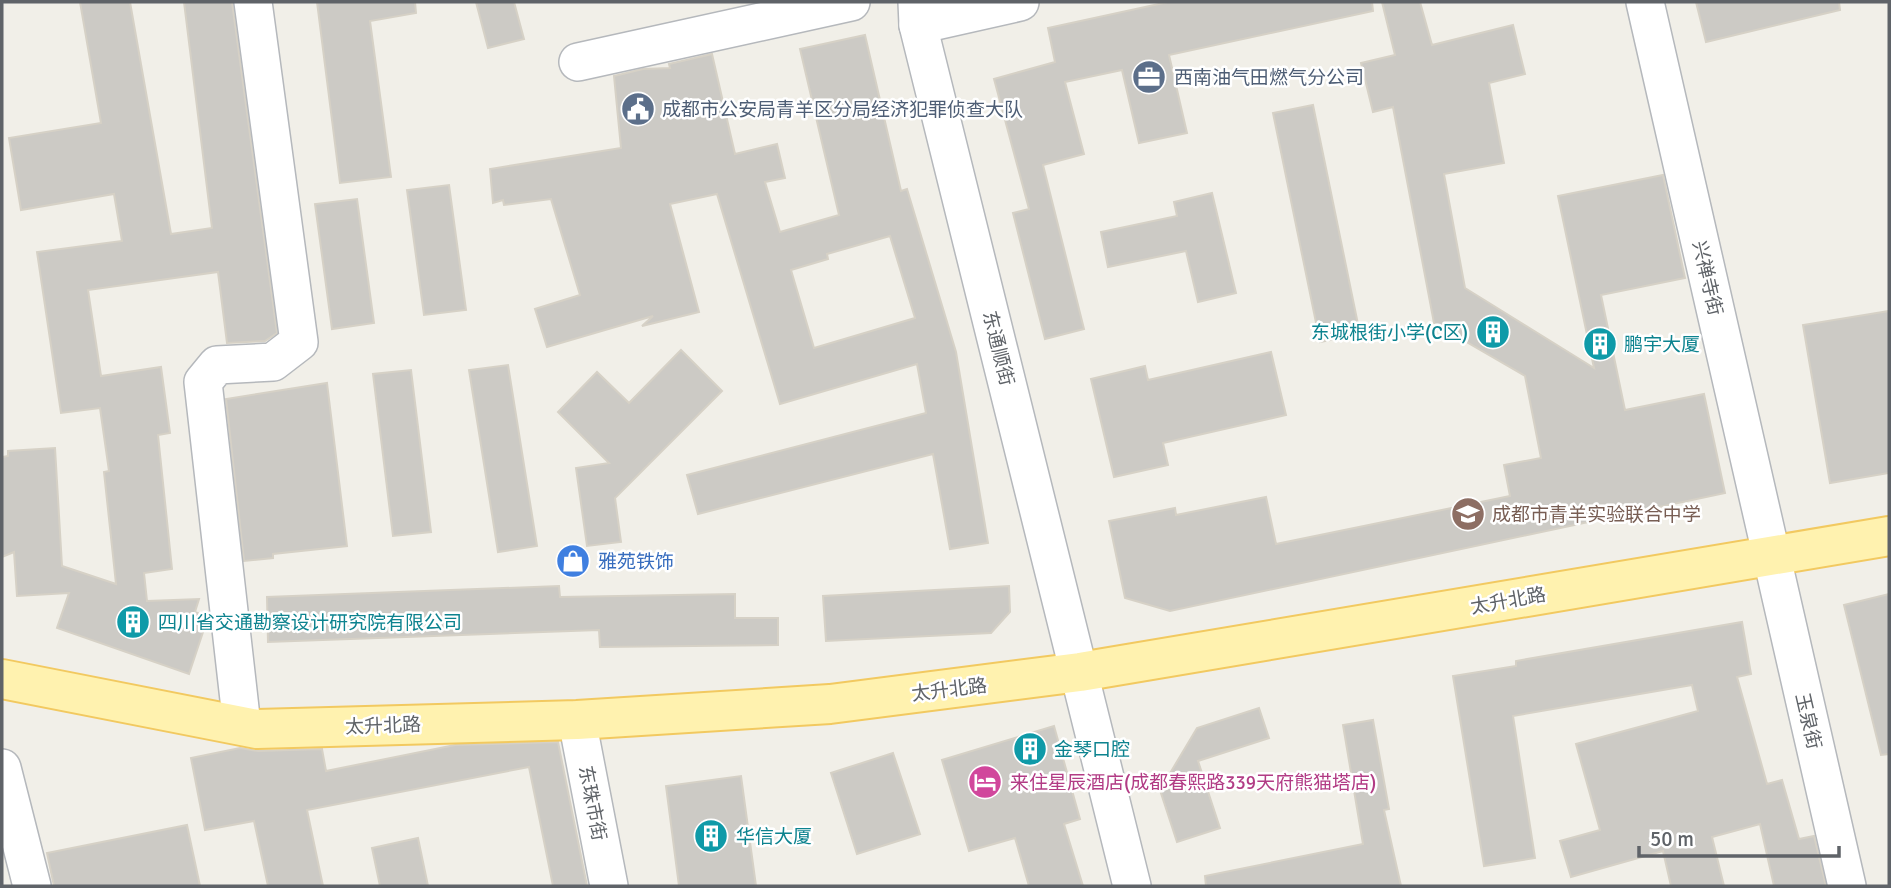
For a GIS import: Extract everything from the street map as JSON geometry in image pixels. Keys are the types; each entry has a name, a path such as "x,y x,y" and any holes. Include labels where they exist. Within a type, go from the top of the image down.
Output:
{"main road":[{"name":"太升北路","path":"2,679 257,729 577,720 830,704 1080,672 1889,536"}],"street":[{"path":"242,726 203,383 217,365 272,362 299,342 253,2"},
{"path":"578,62 851,2"},
{"path":"917,13 1020,2"},
{"name":"兴禅寺街","path":"1645,2 1770,555"},
{"name":"东通顺街","path":"917,13 1132,886"},
{"name":"玉泉街","path":"1770,555 1847,886"},
{"name":"东珠市街","path":"577,720 609,886"},
{"path":"2,768 32,886"}],"building":[{"path":"80,2 130,2 171,234 212,228 184,2 232,2 277,333 265,341 227,343 218,272 88,290 101,376 161,367 170,433 158,435 172,569 144,573 147,601 199,599 195,612 208,617 189,674 57,628 69,593 17,596 14,552 2,557 2,457 8,456 8,451 55,448 62,566 116,584 104,472 109,471 100,408 61,413 37,252 122,241 114,194 21,210 9,138 101,123"},
{"path":"317,2 415,2 416,13 370,21 391,177 340,183"},
{"path":"476,2 514,2 524,39 488,48"},
{"path":"1168,2 1372,2 1373,11 1169,55 1187,133 1139,143 1122,70 1065,82 1084,154 1043,165 1084,329 1045,339 1013,213 1029,209 994,79 1055,62 1048,28"},
{"path":"1382,2 1420,2 1432,45 1513,25 1525,74 1489,83 1504,163 1444,174 1465,288 1594,368 1558,196 1663,175 1685,278 1601,295 1625,410 1704,394 1725,493 1170,611 1125,598 1109,521 1175,508 1176,515 1266,497 1276,544 1510,496 1504,465 1541,458 1525,376 1434,323 1393,107 1373,112 1361,63 1395,55"},
{"path":"1696,2 1839,2 1840,10 1706,42"},
{"path":"865,35 901,191 907,189 956,352 988,543 950,549 933,454 698,514 687,475 926,413 917,364 780,404 717,194 670,204 699,312 642,326 653,316 547,347 535,309 580,295 551,199 504,205 503,200 493,203 490,169 621,148 614,76 643,69 670,68 669,64 712,54 735,154 777,144 785,178 765,182 780,232 839,215 800,49","holes":["890,236 915,318 814,348 791,270 828,259 827,254"]},
{"path":"1313,105 1360,334 1320,342 1273,113"},
{"path":"449,185 466,310 424,315 407,190"},
{"path":"1212,193 1236,293 1198,302 1186,251 1108,267 1101,232 1177,216 1174,202"},
{"path":"357,199 374,323 332,329 315,204"},
{"path":"1889,311 1889,473 1830,483 1803,325"},
{"path":"681,350 722,391 615,498 621,542 587,546 576,468 609,463 558,412 597,372 629,403"},
{"path":"1271,352 1286,415 1163,443 1168,465 1114,477 1091,379 1145,366 1148,380"},
{"path":"508,365 537,546 498,552 469,370"},
{"path":"411,370 431,532 393,536 373,374"},
{"path":"327,383 347,546 273,554 273,558 244,561 226,399"},
{"path":"559,586 560,597 735,594 735,618 778,618 778,645 600,647 599,630 268,642 267,597"},
{"path":"1009,586 1010,612 991,633 826,641 823,596"},
{"path":"1889,594 1889,754 1881,755 1844,605"},
{"path":"1742,622 1751,674 1737,677 1767,784 1782,780 1799,839 1814,836 1826,886 1774,886 1760,824 1712,837 1724,886 1671,886 1663,851 1571,877 1560,841 1600,830 1576,744 1698,711 1692,685 1513,716 1535,858 1484,866 1453,676 1516,666 1516,661"},
{"path":"1259,708 1269,738 1198,761 1220,828 1177,842 1160,790 1197,728"},
{"path":"1373,720 1389,809 1384,810 1401,886 1206,886 1205,876 1363,844 1343,725"},
{"path":"1054,726 1080,819 1064,824 1083,886 1029,886 1015,838 969,851 942,760"},
{"path":"558,742 587,886 553,886 529,767 307,810 323,886 268,886 254,821 205,830 191,758 240,748 258,751 322,749 326,771 455,745"},
{"path":"893,753 920,834 857,854 831,773"},
{"name":"华信大厦","path":"741,776 756,886 679,886 666,786"},
{"path":"187,825 200,886 54,886 47,853"},
{"path":"418,838 428,886 380,886 372,848"}],"place":[{"name":"西南油气田燃气分公司","path":"1149,77"},
{"name":"成都市公安局青羊区分局经济犯罪侦查大队","path":"638,109"},
{"name":"东城根街小学(C区)","path":"1493,332"},
{"name":"鹏宇大厦","path":"1600,344"},
{"name":"成都市青羊实验联合中学","path":"1468,514"},
{"name":"雅苑铁饰","path":"573,561"},
{"name":"四川省交通勘察设计研究院有限公司","path":"133,622"},
{"name":"金琴口腔","path":"1030,749"},
{"name":"来住星辰酒店(成都春熙路339天府熊猫塔店)","path":"985,782"},
{"name":"华信大厦","path":"711,836"}]}
